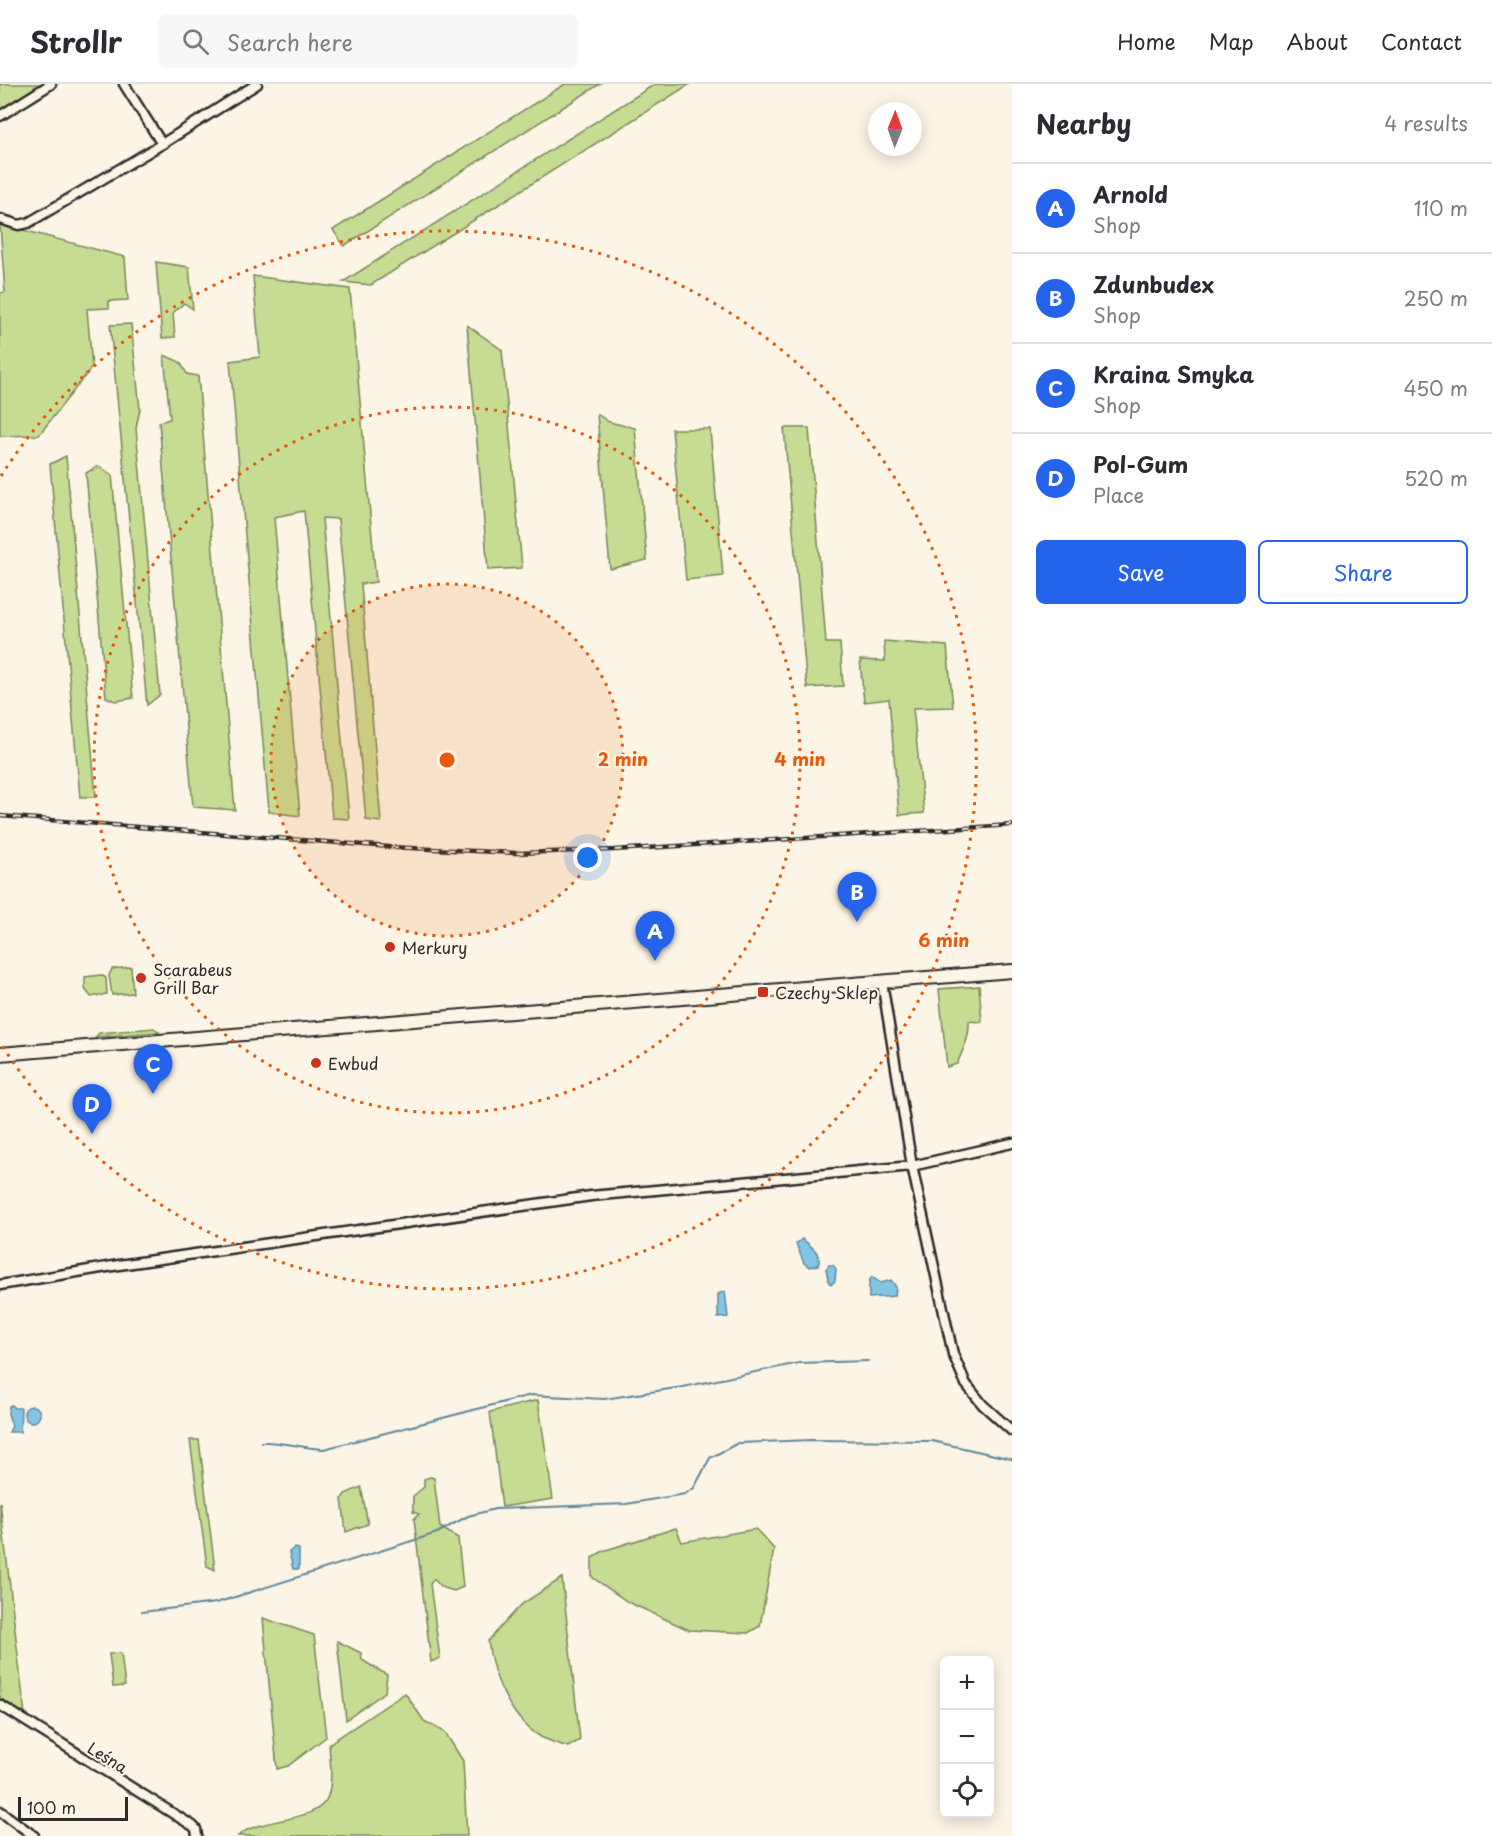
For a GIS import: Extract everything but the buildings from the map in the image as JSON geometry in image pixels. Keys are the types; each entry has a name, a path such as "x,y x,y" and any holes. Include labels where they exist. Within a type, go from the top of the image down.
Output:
{"main road":[{"path":"0,1054 1012,971"}],"street":[{"path":"0,116 51,84"},
{"path":"124,84 162,144"},
{"path":"0,219 19,225 28,223 162,144 257,84"},
{"path":"882,982 912,1166 954,1354 966,1384 983,1405 1012,1431"},
{"path":"0,1285 119,1265 591,1196 912,1166 1012,1143"},
{"name":"Leśna","path":"0,1705 193,1826 197,1836"},
{"path":"0,1811 34,1836"}],"green space":[{"path":"0,84 44,84 0,112"},
{"path":"565,84 600,84 344,246 333,230"},
{"path":"655,84 690,84 371,285 343,282"},
{"path":"0,224 125,257 128,300 109,301 109,308 87,309 92,367 39,435 0,436 0,293 5,292"},
{"path":"156,262 189,267 193,309 184,303 173,313 175,337 162,338"},
{"path":"253,276 350,289 376,582 361,584 381,822 366,820 338,519 322,518 349,819 332,818 304,511 274,517 300,816 269,812 230,361 260,357"},
{"path":"131,324 140,409 136,428 160,695 147,705 110,325"},
{"path":"467,325 502,350 522,568 488,570"},
{"path":"164,355 180,362 187,374 198,376 235,810 193,807 159,422 170,419"},
{"path":"597,414 609,422 635,428 647,560 610,569"},
{"path":"784,428 809,428 826,643 840,643 843,686 807,688"},
{"path":"672,429 710,429 723,576 686,580"},
{"path":"66,456 96,797 80,797 50,464"},
{"path":"99,466 112,475 133,698 115,701 106,697 86,473"},
{"path":"884,641 947,646 953,707 913,708 924,813 899,815 889,699 864,702 860,660 885,661"},
{"path":"131,967 133,993 112,995 109,975 112,969"},
{"path":"101,975 106,978 107,994 91,997 85,989 85,977"},
{"path":"979,986 982,1022 969,1021 967,1038 957,1064 947,1067 939,989"},
{"path":"154,1028 159,1032 96,1037 99,1033"},
{"path":"538,1400 553,1499 502,1507 490,1412"},
{"path":"190,1440 199,1440 215,1570 207,1566"},
{"path":"434,1478 440,1527 458,1538 463,1587 454,1591 441,1587 434,1579 430,1584 440,1658 431,1662 414,1519 419,1514 413,1512 413,1496 424,1487 424,1479"},
{"path":"361,1487 368,1524 346,1532 342,1499 345,1494"},
{"path":"0,1502 25,1715 0,1699"},
{"path":"676,1528 682,1542 756,1529 774,1549 760,1626 748,1633 689,1630 628,1602 592,1577 592,1558 603,1551"},
{"path":"562,1578 580,1740 568,1747 541,1737 520,1719 504,1695 498,1681 488,1641 522,1604"},
{"path":"263,1618 314,1635 326,1737 288,1766 277,1769"},
{"path":"337,1641 361,1653 362,1660 387,1675 385,1692 346,1720"},
{"path":"121,1653 125,1686 113,1687 109,1654"},
{"path":"405,1693 424,1721 445,1732 463,1761 467,1836 238,1836 260,1825 301,1816 322,1805 328,1796 330,1783 329,1744"}],"water":[{"path":"802,1239 819,1257 818,1265 810,1267 804,1263 796,1244"},
{"path":"829,1265 833,1265 836,1269 835,1281 832,1284 829,1283 826,1269"},
{"path":"872,1277 881,1283 891,1280 896,1287 895,1296 869,1298 869,1281"},
{"path":"725,1291 728,1317 718,1318 718,1294"},
{"path":"12,1405 14,1408 21,1408 20,1432 9,1432 12,1426 8,1414 9,1406"},
{"path":"32,1406 40,1414 32,1422 24,1414"},
{"path":"294,1548 299,1549 299,1569 293,1569 289,1552"}],"waterway":[{"path":"261,1442 324,1449 531,1395 604,1399 683,1387 799,1363 868,1361"},
{"path":"142,1612 216,1603 437,1533 468,1516 495,1509 626,1504 685,1494 694,1488 710,1458 738,1443 812,1440 932,1441 1012,1459"}],"railway":[{"path":"0,816 390,847 516,853 614,850 1012,825"}],"place":[{"name":"Zdunbudex","path":"857,922"},
{"name":"Merkury","path":"390,947"},
{"name":"Arnold","path":"655,961"},
{"name":"Scarabeus Grill Bar","path":"141,978"},
{"name":"Czechy Sklep","path":"763,992"},
{"name":"Ewbud","path":"316,1063"},
{"name":"Kraina Smyka","path":"153,1094"},
{"name":"Pol-Gum","path":"92,1134"}]}
